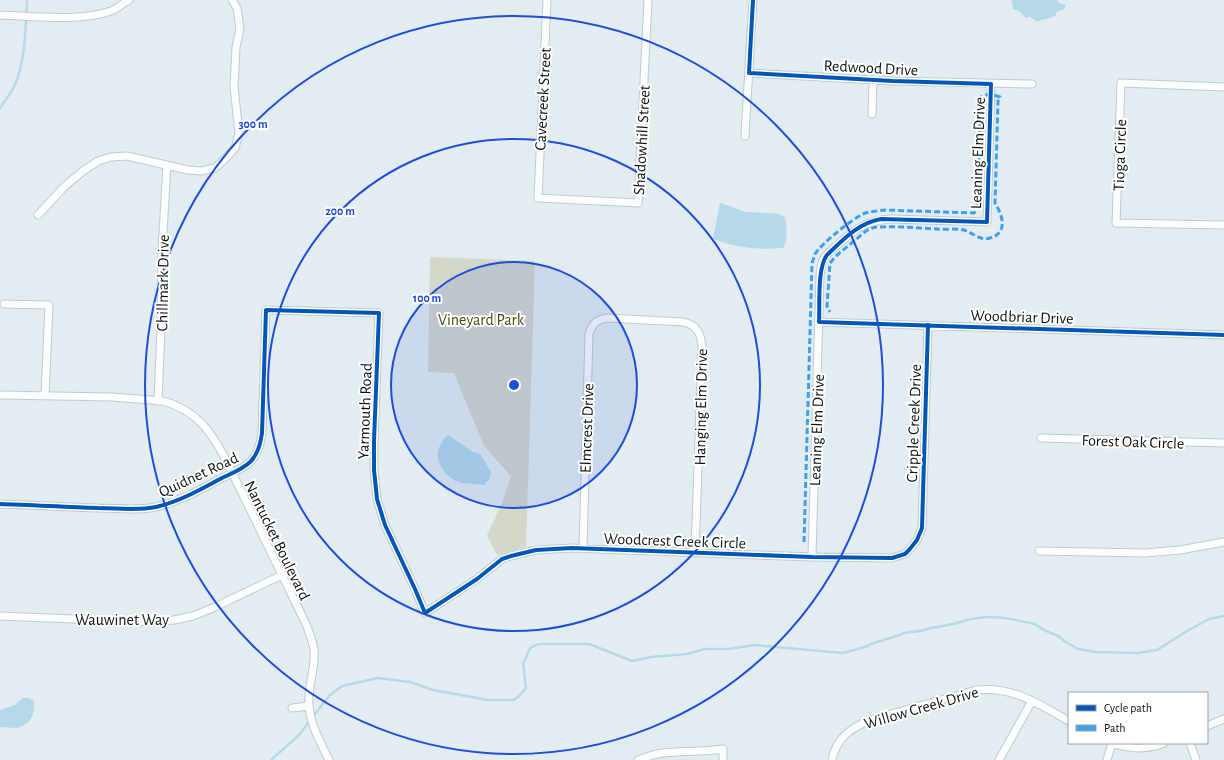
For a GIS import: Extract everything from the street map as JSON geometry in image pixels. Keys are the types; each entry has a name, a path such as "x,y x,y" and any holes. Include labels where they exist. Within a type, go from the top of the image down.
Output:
{"street":[{"path":"0,14 65,17 90,16 112,11 129,0"},
{"path":"38,215 64,187 83,171 98,161 111,157 127,156 188,170 201,171 216,168 226,158 235,148 238,133 234,94 234,70 236,47 240,29 237,8 232,0"},
{"name":"Cavecreek Street","path":"538,198 547,0"},
{"name":"Shadowhill Street","path":"538,198 638,203 648,0"},
{"path":"745,136 754,0"},
{"name":"Redwood Drive","path":"749,73 873,80 1032,84"},
{"path":"872,114 873,80"},
{"name":"Tioga Circle","path":"1224,87 1121,83 1116,223 1224,225"},
{"name":"Leaning Elm Drive","path":"812,557 819,322 821,268 823,259 857,228 868,223 881,220 987,222 992,84"},
{"name":"Chillmark Drive","path":"158,401 162,250 167,165"},
{"path":"4,304 49,305 45,396"},
{"name":"Quidnet Road","path":"0,504 131,509 148,508 165,505 244,467 252,461 261,445 266,310"},
{"name":"Yarmouth Road","path":"266,310 379,313 374,441 374,470 377,499 385,525 425,613"},
{"name":"Elmcrest Drive","path":"583,548 589,334 590,329 597,321 608,318"},
{"name":"Hanging Elm Drive","path":"608,318 683,322 692,325 700,332 702,351 695,553"},
{"name":"Woodbriar Drive","path":"819,322 1224,335"},
{"name":"Cripple Creek Drive","path":"923,522 928,326"},
{"name":"Nantucket Boulevard","path":"0,395 112,397 158,401 182,409 195,417 210,432 217,442 306,624 314,651 313,670 308,697 310,714 314,729 329,760"},
{"name":"Forest Oak Circle","path":"1041,438 1224,443"},
{"name":"Woodcrest Creek Circle","path":"425,613 477,579 502,559 536,550 583,548 880,559 892,558 905,554 917,540 923,522"},
{"path":"1039,551 1152,553 1180,550 1224,542"},
{"name":"Wauwinet Way","path":"0,616 148,622 174,620 193,616 215,607 282,575"},
{"name":"Willow Creek Drive","path":"832,760 836,747 841,738 855,726 870,720 976,690 1003,690 1020,695 1068,720"},
{"path":"998,760 1032,701"},
{"path":"292,708 309,706"},
{"path":"1208,726 1224,719"},
{"path":"1107,760 1112,744"},
{"path":"1116,744 1126,747 1148,748 1161,744"},
{"path":"1190,744 1196,760"},
{"path":"638,760 663,753 704,752 723,749 723,760"}],"green space":[{"name":"Vineyard Park","path":"430,257 535,261 526,547 497,555 487,535 502,503 511,476 484,446 454,373 428,372"}],"water":[{"path":"1012,0 1057,0 1059,3 1066,5 1064,9 1057,12 1055,16 1038,22 1030,17 1026,18 1019,11 1013,9"},
{"path":"720,203 745,212 779,214 785,217 787,229 785,245 783,248 747,248 713,239"},
{"path":"448,435 473,452 480,454 491,472 490,478 484,485 456,481 443,470 438,459 438,454 441,444"},
{"path":"23,698 29,698 34,701 34,710 29,722 16,728 0,727 0,710 15,705"}],"waterway":[{"path":"0,108 14,87 21,68 27,0"},
{"path":"271,760 299,735 330,695 342,686 378,678 410,682 433,690 488,700 514,700 526,688 523,663 530,649 540,644 589,644 632,661 651,657 687,654 705,649 728,649 755,645 843,653 906,633 921,631 966,620 995,617 1034,624 1060,637 1078,649 1096,652 1138,653 1157,650 1209,619 1224,616"}],"marked path":[{"path":"804,542 812,263 815,254 823,244 845,226 868,212 885,210 974,213 977,210 981,97 988,95 1000,97 998,101 995,203 1002,218 1002,228 1000,232 996,236 986,239 958,229 892,227 876,227 870,229 836,256 830,263 827,306 830,312"}],"cycle path":[{"path":"753,0 749,73 893,81 991,84 987,222 881,219 858,228 827,255 824,261 820,277 819,322 1224,335"},
{"path":"0,504 142,509 164,505 181,499 237,471 254,458 262,433 266,310 379,313 374,441 374,470 377,499 385,525 425,613 477,579 502,559 536,550 572,548 812,557 892,558 905,554 917,540 922,528 928,325"}]}
